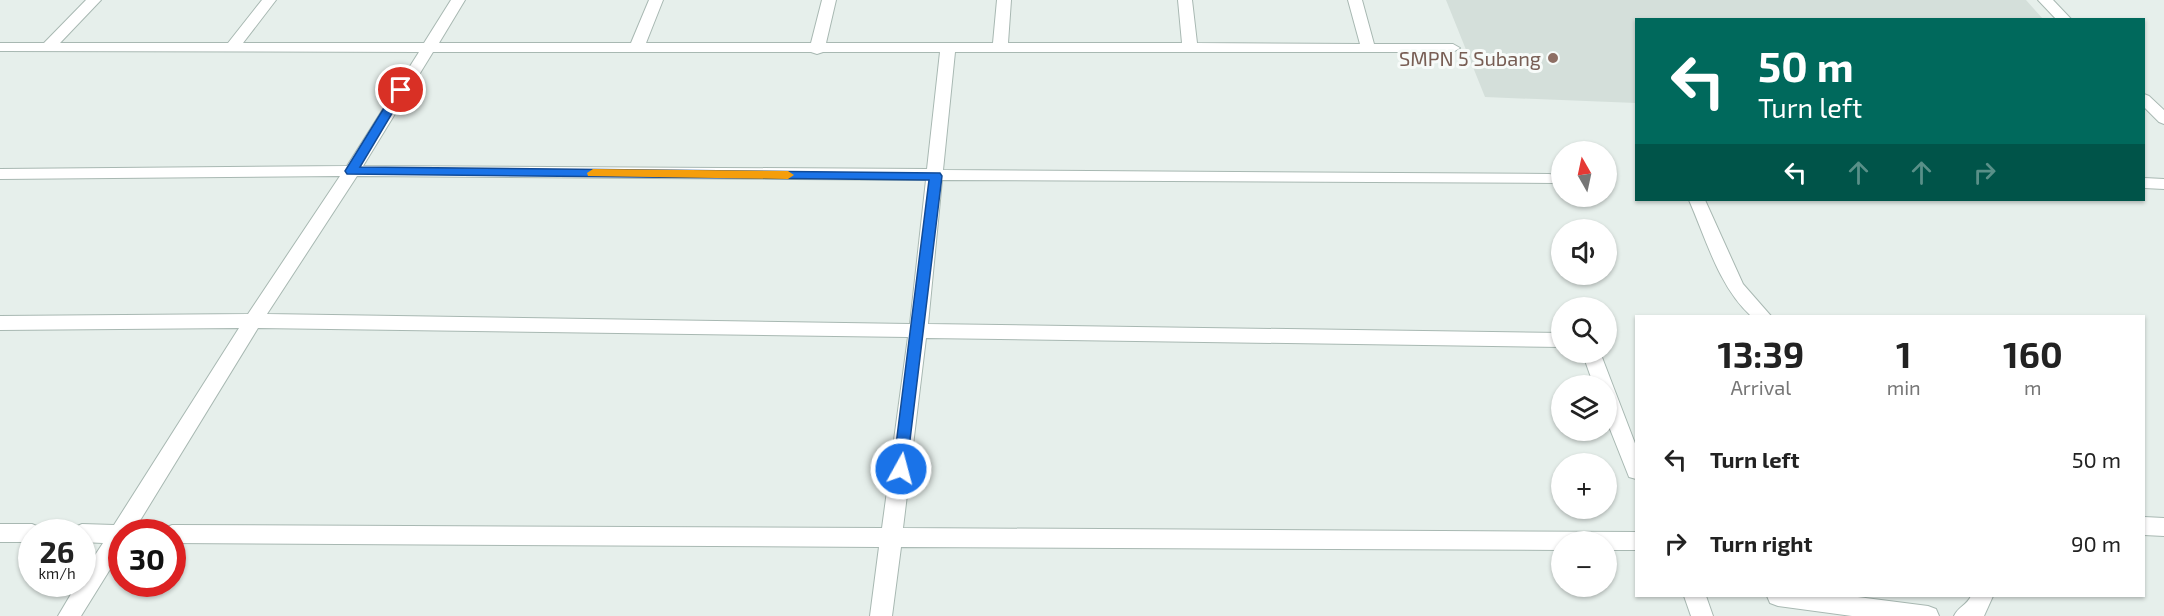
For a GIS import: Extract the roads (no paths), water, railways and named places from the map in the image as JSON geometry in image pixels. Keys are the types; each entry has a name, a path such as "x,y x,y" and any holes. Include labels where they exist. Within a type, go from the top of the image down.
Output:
{"street":[{"path":"48,47 94,0"},
{"path":"231,48 269,0"},
{"path":"130,519 253,321 352,171 425,49 458,0"},
{"path":"636,49 656,0"},
{"path":"817,50 830,0"},
{"path":"1000,49 1004,0"},
{"path":"1185,0 1190,48"},
{"path":"1355,0 1368,48"},
{"path":"2045,0 2063,18"},
{"path":"0,47 817,50 1453,48"},
{"path":"881,616 918,332 948,49"},
{"path":"2145,100 2164,119"},
{"path":"0,174 352,171 1549,179"},
{"path":"2145,183 2164,184"},
{"path":"1697,201 1743,299 1761,315"},
{"path":"0,323 253,321 1551,340"},
{"path":"1617,421 1635,468"},
{"path":"2145,526 2164,527"},
{"path":"0,533 18,533"},
{"path":"186,534 1635,541"},
{"path":"69,616 108,554"},
{"path":"1695,597 1702,616"},
{"path":"1786,597 1928,616"},
{"path":"1965,616 1976,609 1982,597"}],"place":[{"name":"SMPN 5 Subang","path":"1553,58"}]}
